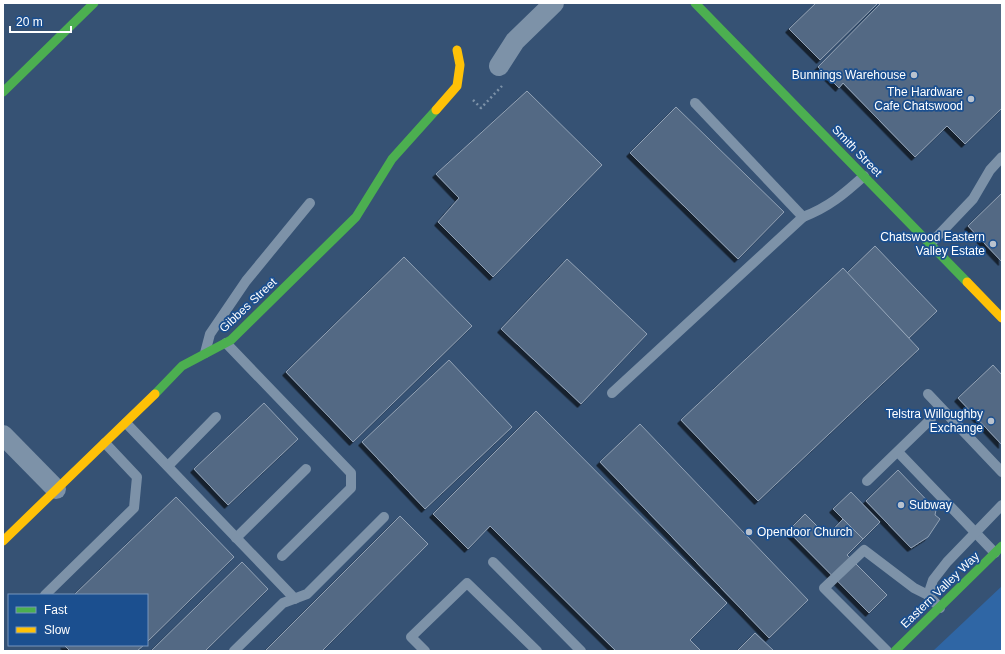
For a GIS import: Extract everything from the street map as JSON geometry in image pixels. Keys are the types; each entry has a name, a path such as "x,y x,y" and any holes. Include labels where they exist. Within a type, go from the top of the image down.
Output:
{"street":[{"path":"3,92 94,3"},
{"path":"499,66 515,42 554,3"},
{"name":"Smith Street","path":"695,3 1002,318"},
{"path":"457,86 460,65 458,50"},
{"name":"Gibbes Street","path":"3,541 126,423 182,366 231,340 356,217 392,159 457,86"},
{"path":"3,435 56,489"},
{"name":"Eastern Valley Way","path":"894,651 940,608 998,550"}],"lane":[{"path":"695,103 803,217"},
{"path":"930,243 973,199 990,170 1002,157"},
{"path":"612,393 803,217 820,210 844,194 864,176"},
{"path":"205,354 210,334 246,281 310,204"},
{"path":"226,343 351,473 350,488 282,556"},
{"path":"928,394 1002,472"},
{"path":"168,466 216,417"},
{"path":"867,481 931,419"},
{"path":"126,423 295,599"},
{"path":"46,594 134,508 137,477 105,443"},
{"path":"898,452 975,533 998,550"},
{"path":"236,538 306,469"},
{"path":"928,595 933,580 947,562 1002,505"},
{"path":"234,651 283,603 307,594 384,517"},
{"path":"887,651 824,588 864,550 914,588 928,595 940,608"},
{"path":"493,562 581,651"},
{"path":"425,651 412,638 467,583 537,651"}],"path":[{"path":"457,86 482,108 499,90 506,79 499,66"}],"shaded area":[{"path":"1002,586 1002,651 933,651"}],"building":[{"path":"816,3 878,3 820,60 789,29"},
{"name":"Bunnings Warehouse","path":"881,3 1002,3 1002,108 965,144 947,126 915,157 843,83 839,88 818,67"},
{"path":"527,91 602,165 493,277 438,222 459,198 436,174"},
{"path":"676,107 784,212 738,259 630,153"},
{"name":"Chatswood Eastern Valley Estate","path":"1002,193 1002,262 968,226"},
{"path":"875,246 937,311 909,338 847,273"},
{"path":"404,257 472,326 353,442 286,372"},
{"path":"567,259 647,334 581,404 501,329"},
{"path":"843,268 919,349 758,501 681,420"},
{"path":"449,360 512,427 425,509 362,442"},
{"name":"Telstra Willoughby Exchange","path":"993,365 1002,375 1002,445 958,398"},
{"path":"264,403 298,439 228,505 194,469"},
{"path":"536,411 727,603 690,640 701,651 616,651 490,526 468,549 433,514"},
{"path":"640,424 808,600 769,638 600,462"},
{"name":"Subway","path":"898,470 936,510 935,515 940,519 928,537 911,548 866,501"},
{"path":"851,492 880,522 863,539 833,509"},
{"path":"176,497 234,557 148,641 148,594 75,594"},
{"path":"805,514 827,536 843,519 863,539 847,555 887,595 869,613 788,531"},
{"path":"400,516 428,544 322,651 265,651"},
{"path":"242,562 268,589 205,651 151,651"},
{"path":"755,633 774,651 737,651"},
{"path":"65,646 143,646 137,651 70,651"}],"traffic: fast":[{"path":"3,92 94,3"},
{"path":"695,3 967,282"},
{"path":"155,394 182,366 231,340 356,217 392,159 436,110"},
{"path":"895,651 1002,546"}],"traffic: slow":[{"path":"436,110 457,86 460,65 457,50"},
{"path":"967,282 1002,318"},
{"path":"3,541 155,394"}],"place":[{"name":"Bunnings Warehouse","path":"914,75"},
{"name":"The Hardware Cafe Chatswood","path":"971,99"},
{"name":"Chatswood Eastern Valley Estate","path":"993,244"},
{"name":"Telstra Willoughby Exchange","path":"991,421"},
{"name":"Subway","path":"901,505"},
{"name":"Opendoor Church","path":"749,532"}]}
